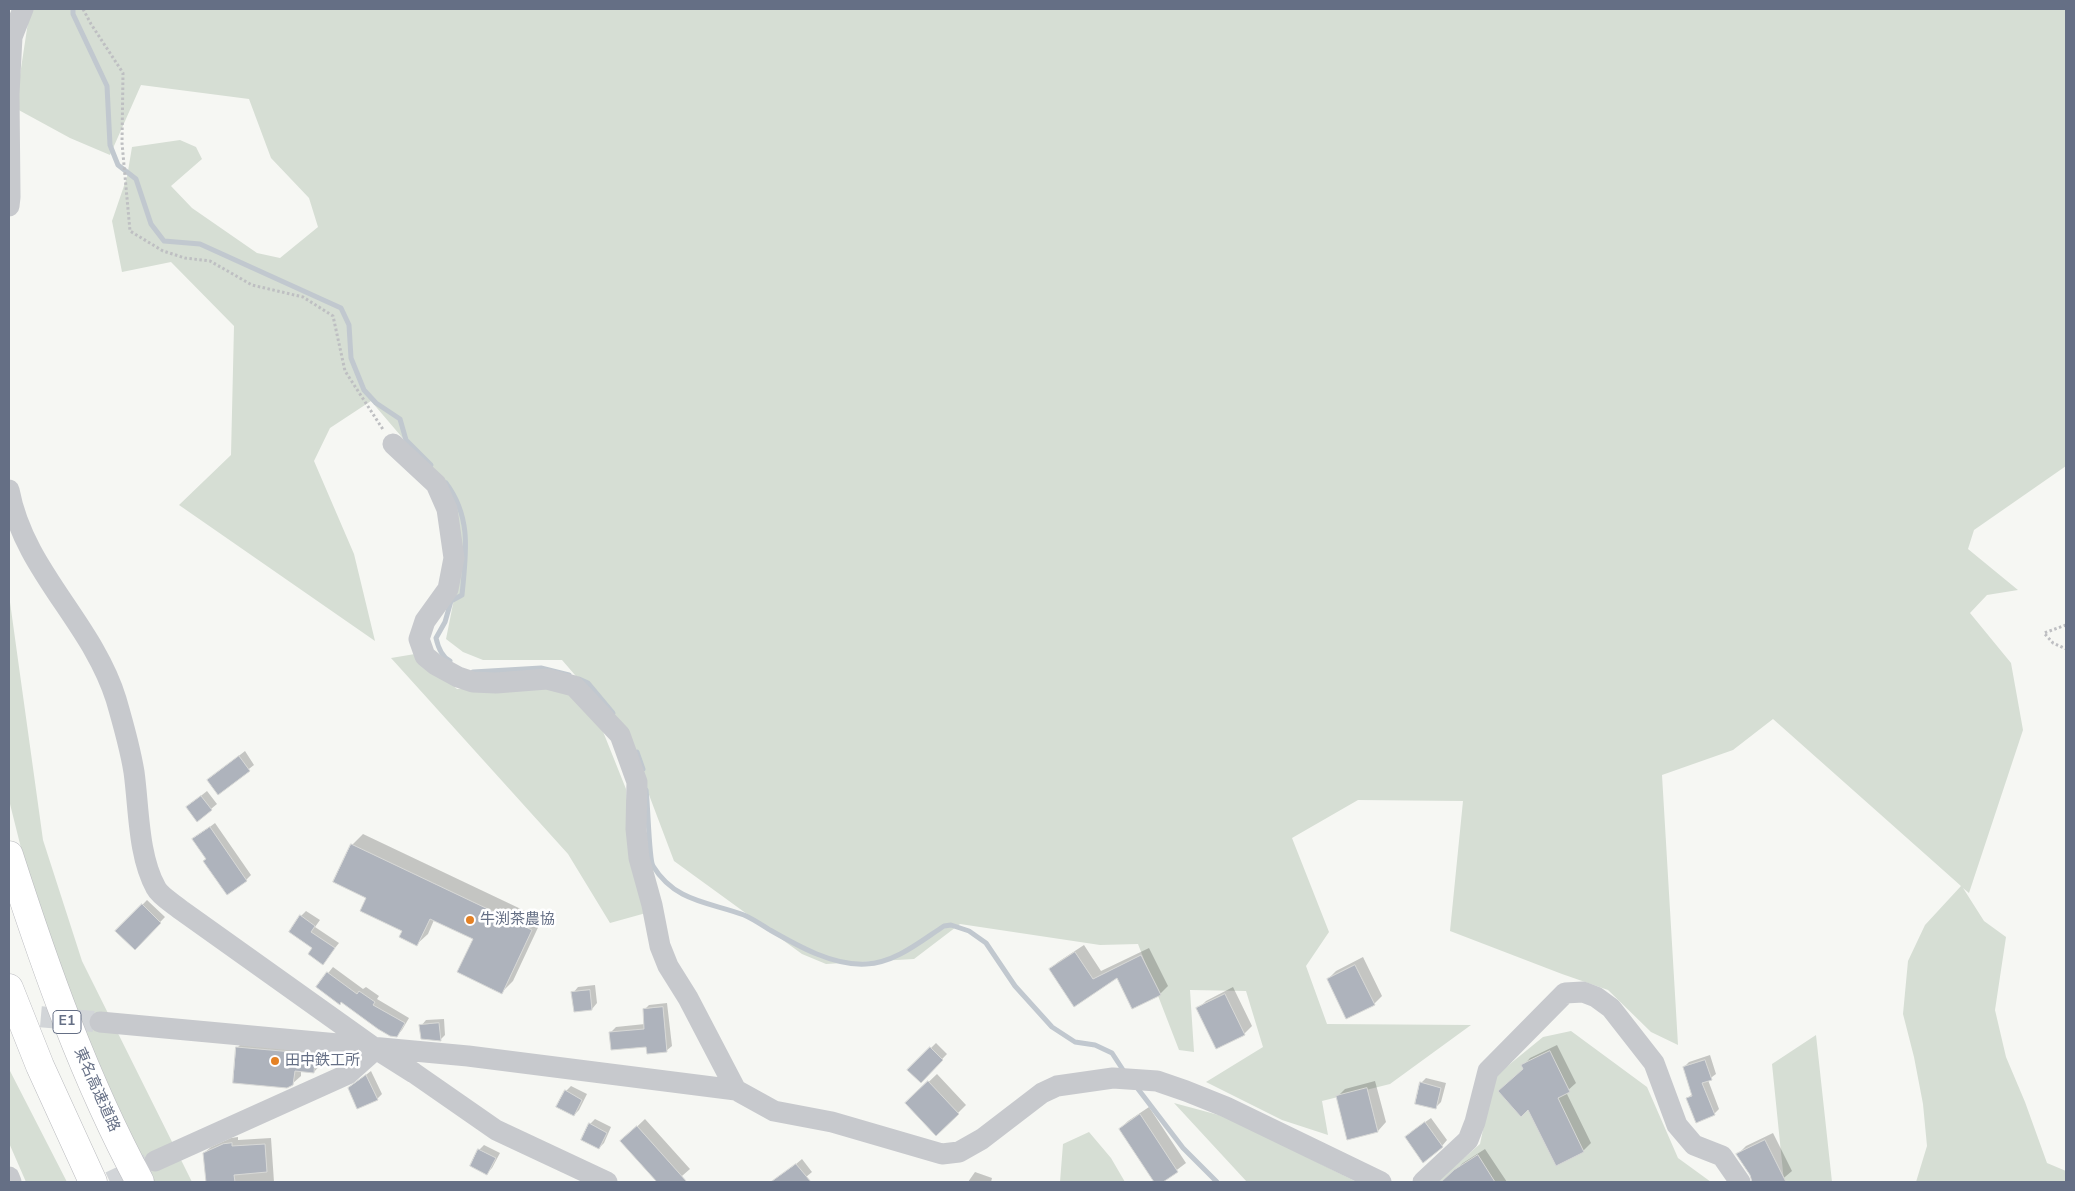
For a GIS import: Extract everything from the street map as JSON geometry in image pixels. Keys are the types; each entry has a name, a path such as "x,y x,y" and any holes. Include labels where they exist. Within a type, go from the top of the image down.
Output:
{"highway":[{"name":"東名高速道路","path":"9,855 38,947 77,1048 124,1152 147,1171"},
{"path":"9,988 40,1066 93,1182"}],"street":[{"path":"9,206 9,94 12,37 23,9"},
{"path":"393,444 436,484 447,509 454,558 448,589 425,621 419,639 425,656 458,678 472,682 496,683 547,680 574,686 620,735 637,782 636,829 639,858 652,905 660,946 668,966 688,998 736,1090"},
{"path":"9,490 20,532 37,565 102,661 129,746 140,834 156,889 181,910 376,1049 496,1130 607,1182"},
{"path":"1423,1182 1468,1140 1475,1122 1488,1072 1565,993 1584,992 1596,997 1611,1008 1654,1063 1677,1125 1694,1145 1722,1156 1740,1182"},
{"path":"100,1022 468,1056 736,1090 774,1111 832,1122 942,1154 959,1152 982,1140 1042,1093 1057,1086 1114,1078 1156,1081 1226,1107 1381,1182"},
{"path":"147,1171 348,1074 376,1049"},
{"path":"9,1176 11,1182"}],"path":[{"path":"83,9 123,72 122,142 125,197 130,231 163,251 184,258 210,261 252,285 302,297 333,316 345,371 393,444"},
{"path":"2066,625 2044,633 2053,643 2066,649"}],"shaded area":[{"path":"30,9 2066,9 2066,466 1974,530 1968,549 2018,590 1987,595 1970,613 2011,663 2023,730 1969,893 1963,888 1984,921 2006,937 1995,1010 2006,1057 2047,1163 2066,1171 2066,1182 1916,1182 1927,1146 1923,1104 1903,1014 1908,961 1925,925 1961,886 1773,719 1733,750 1662,775 1678,1045 1651,1032 1608,990 1450,931 1463,801 1358,800 1292,838 1329,932 1306,966 1327,1024 1471,1025 1390,1084 1322,1101 1328,1135 1282,1120 1206,1082 1263,1047 1246,991 1190,990 1194,1052 1179,1050 1138,944 1100,945 960,924 914,959 826,964 802,954 674,861 626,734 562,660 483,660 463,652 446,639 461,564 453,497 371,401 330,428 314,461 354,554 375,641 179,505 231,455 234,326 171,262 122,272 112,221 127,177 132,147 180,140 196,147 202,159 171,186 192,208 257,253 280,258 318,227 309,198 271,158 249,99 141,85 110,155 70,138 15,108"},
{"path":"9,595 43,840 82,961 192,1182 152,1182 46,948 9,800"},
{"path":"415,654 457,689 563,686 602,729 626,789 630,848 646,913 610,923 568,854 391,658"},
{"path":"1571,1031 1647,1087 1678,1158 1711,1182 1436,1182 1480,1144 1494,1077 1543,1037"},
{"path":"1816,1035 1832,1182 1784,1182 1772,1064"},
{"path":"9,1069 67,1182 26,1182 9,1143"},
{"path":"1174,1103 1226,1117 1357,1182 1247,1182"},
{"path":"1089,1132 1111,1158 1125,1182 1060,1182 1063,1144"}],"building":[{"path":"239,756 250,771 218,795 207,780"},
{"path":"201,796 212,810 197,822 186,807"},
{"path":"210,827 247,881 227,895 203,861 206,859 192,839"},
{"name":"牛渕茶農協","path":"351,844 532,930 502,994 457,972 473,939 430,919 417,946 399,937 402,931 360,911 366,898 333,882"},
{"path":"142,904 161,923 135,950 115,931"},
{"path":"300,915 315,926 311,932 335,948 323,965 308,954 312,948 289,932"},
{"path":"1075,952 1093,979 1141,955 1161,995 1132,1009 1117,978 1074,1007 1049,969"},
{"path":"1355,965 1375,1005 1346,1019 1327,979"},
{"path":"327,972 357,994 359,991 375,1002 373,1005 405,1023 397,1037 390,1036 378,1029 341,1002 340,1005 316,987"},
{"path":"590,990 592,1010 574,1012 571,992"},
{"path":"1225,994 1245,1035 1216,1049 1196,1008"},
{"path":"663,1007 667,1052 647,1054 646,1047 611,1050 609,1032 644,1029 643,1009"},
{"path":"439,1023 441,1041 421,1039 419,1025"},
{"name":"田中鉄工所","path":"236,1047 315,1054 314,1073 295,1071 293,1085 287,1088 233,1083"},
{"path":"930,1047 943,1060 921,1083 907,1070"},
{"path":"1550,1051 1570,1092 1558,1098 1584,1152 1556,1166 1528,1110 1521,1117 1498,1091 1523,1069 1521,1065"},
{"path":"1705,1060 1712,1080 1702,1083 1715,1115 1696,1123 1686,1098 1692,1096 1683,1067"},
{"path":"366,1075 378,1100 357,1109 348,1088"},
{"path":"928,1081 959,1114 936,1136 905,1103"},
{"path":"1420,1082 1441,1088 1436,1109 1415,1104"},
{"path":"1367,1088 1378,1132 1347,1140 1336,1096"},
{"path":"565,1090 582,1100 574,1116 556,1107"},
{"path":"1140,1114 1178,1172 1163,1182 1154,1182 1119,1129"},
{"path":"1425,1122 1443,1147 1423,1163 1405,1137"},
{"path":"589,1123 607,1133 599,1149 581,1140"},
{"path":"637,1126 687,1182 657,1182 620,1141"},
{"path":"1765,1140 1786,1182 1752,1182 1750,1175 1736,1154"},
{"path":"232,1143 232,1146 265,1144 267,1172 234,1175 235,1182 206,1182 203,1153 223,1144"},
{"path":"478,1149 496,1158 487,1175 470,1166"},
{"path":"1478,1155 1495,1182 1441,1182 1454,1170"},
{"path":"796,1164 811,1182 771,1182"}],"waterway":[{"path":"73,9 73,14 107,86 110,145 118,165 136,179 151,224 164,241 200,244 341,308 349,325 351,358 364,390 376,403 400,419 406,440 431,465"},
{"path":"446,483 460,509 464,523 466,550 462,595 451,601 445,622 436,638 441,651 450,661"},
{"path":"473,672 541,668 569,675"},
{"path":"579,679 588,683 613,713"},
{"path":"637,752 643,769"},
{"path":"646,790 653,866 662,878 682,894 744,915 816,954 854,964 877,963 887,960 907,950 944,926 951,925 969,931 986,943 1015,986 1052,1027 1075,1042 1095,1045 1112,1053 1125,1073"},
{"path":"1135,1085 1183,1148 1217,1182"}],"tunnel":[{"path":"9,1014 100,1022"},
{"path":"110,1182 148,1164"}],"place":[{"name":"牛渕茶農協","path":"470,920"},
{"name":"田中鉄工所","path":"275,1061"}]}
